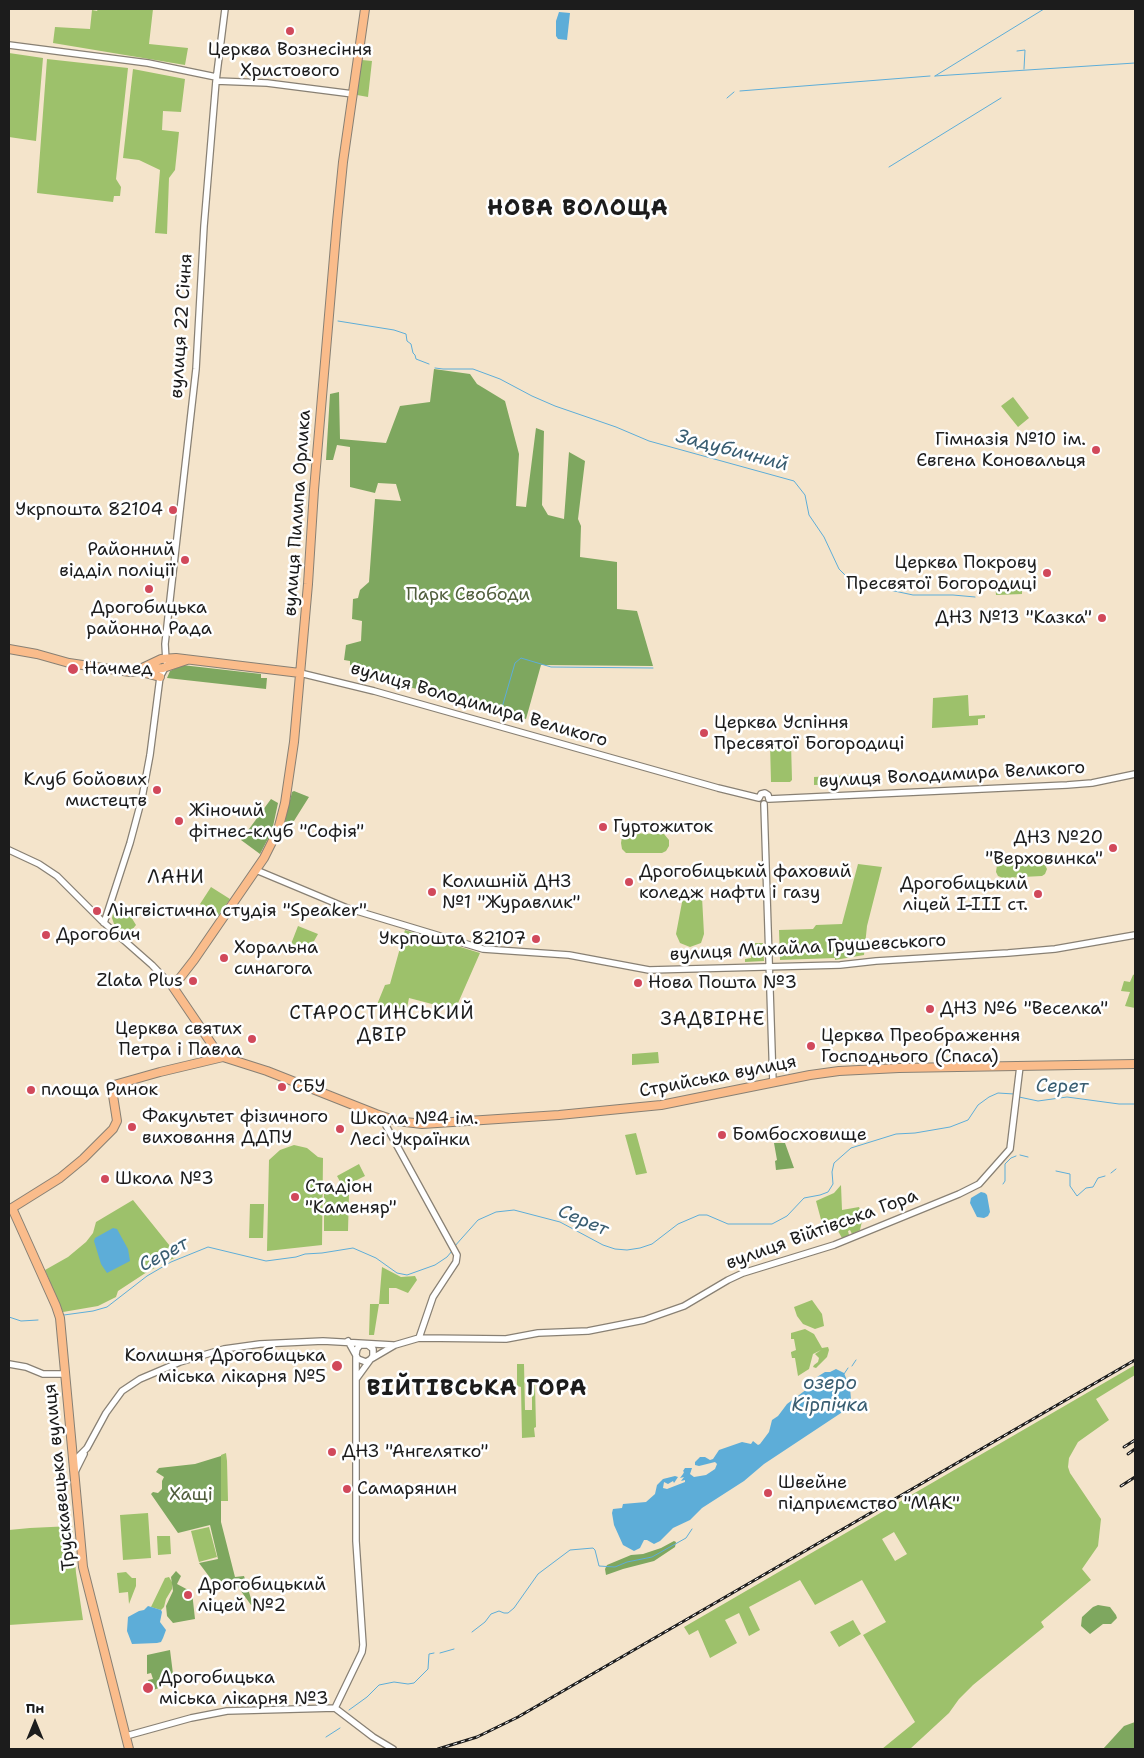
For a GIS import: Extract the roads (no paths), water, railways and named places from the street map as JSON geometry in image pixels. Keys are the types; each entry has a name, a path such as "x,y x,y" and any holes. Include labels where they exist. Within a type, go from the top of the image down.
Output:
{"main road":[{"name":"вулиця Пилипа Орлика","path":"173,987 194,960 256,870 273,842 285,804 294,753 337,222 364,9"},
{"path":"9,649 93,667 136,672 160,678"},
{"name":"вулиця Володимира Великого","path":"161,663 176,658 300,672"},
{"path":"136,672 161,663 187,660"},
{"path":"173,987 212,1045 224,1057"},
{"path":"10,1208 60,1178 107,1135 116,1123 112,1089 114,1085 224,1057"},
{"name":"Стрийська вулиця","path":"224,1057 267,1071 376,1114 387,1124 397,1121 422,1124 612,1111 688,1101 823,1072 843,1070 1135,1064"},
{"name":"Трускавецька вулиця","path":"10,1208 60,1315 83,1567 129,1749"}],"street":[{"name":"вулиця 22 Січня","path":"161,663 165,644 196,369 204,226 216,78 225,9"},
{"path":"9,44 140,62 216,78 353,94"},
{"path":"165,644 168,652 176,658"},
{"path":"104,923 130,843 142,798 151,752 161,663"},
{"name":"вулиця Володимира Великого","path":"300,672 759,798 760,802 1066,784 1092,782 1135,774"},
{"path":"767,802 773,1083"},
{"path":"9,850 54,873 104,923 152,965 173,987"},
{"name":"вулиця Михайла Грушевського","path":"256,870 353,910 486,950 569,956 649,970 840,965 1055,949 1135,935"},
{"name":"вулиця Війтівська Гора","path":"370,1360 395,1345 419,1338 506,1339 538,1333 588,1331 632,1323 664,1314 684,1306 743,1273 834,1245 970,1190 983,1180 1010,1149 1020,1066"},
{"path":"387,1124 455,1251 456,1262 433,1297 419,1338"},
{"path":"348,1341 356,1356 363,1362 370,1360"},
{"name":"вулиця Війтівська Гора","path":"74,1474 84,1451 118,1395 132,1384 165,1367 234,1347 348,1341 365,1344 395,1345"},
{"path":"335,1708 362,1652 356,1541 356,1356 358,1347 365,1344 370,1346 374,1352 357,1378"},
{"path":"9,1364 26,1367 43,1374 65,1374"},
{"path":"72,1458 84,1451"},
{"path":"126,1736 191,1718 227,1711 335,1708 373,1737 393,1749"}],"water":[{"path":"559,12 570,13 567,40 558,39 556,36 556,21"},
{"path":"981,1192 987,1195 990,1212 984,1218 977,1217 970,1203 971,1198"},
{"path":"113,1228 117,1229 128,1249 130,1261 107,1273 101,1264 94,1241 95,1238"},
{"name":"озеро Кірпічка","path":"836,1369 844,1373 850,1388 851,1399 844,1411 764,1464 744,1481 702,1508 690,1520 673,1528 660,1541 654,1544 644,1540 640,1548 634,1551 623,1545 614,1525 613,1509 622,1508 623,1504 646,1502 655,1494 657,1485 663,1479 678,1477 674,1483 673,1481 668,1484 664,1482 663,1488 667,1489 685,1482 685,1480 681,1481 684,1477 680,1478 685,1468 692,1468 690,1474 694,1477 706,1475 715,1469 717,1464 715,1462 699,1466 695,1465 695,1462 700,1457 713,1459 719,1450 742,1442 751,1444 753,1441 758,1445 760,1444 769,1432 772,1420 778,1416 787,1404 811,1386 817,1377 825,1372"},
{"path":"148,1606 162,1612 160,1622 166,1630 163,1638 161,1642 157,1643 132,1644 127,1631 128,1617 144,1610"}],"waterway":[{"path":"935,76 1044,9"},
{"path":"1017,51 1025,50 1024,69"},
{"path":"935,76 1135,63"},
{"path":"740,91 930,76"},
{"path":"727,98 734,92"},
{"path":"889,167 1001,98"},
{"name":"Задубичний","path":"338,321 394,330 406,334 407,341 411,344 416,359 429,364"},
{"name":"Задубичний","path":"435,368 473,369 500,379 555,406 616,427 649,441 794,481 805,495 809,515 824,537 839,569 849,579 857,583 913,595 975,597"},
{"path":"501,711 515,663 521,658 551,667 653,668"},
{"name":"Серет","path":"454,1247 478,1220 496,1212 514,1210 560,1222 603,1245 627,1250 652,1244 678,1224 699,1215 707,1215 728,1224 772,1224 787,1216 804,1198 828,1192 833,1184 832,1172 834,1163 851,1148 896,1134 950,1127 968,1120 978,1105 989,1097 998,1093 1014,1094"},
{"name":"Серет","path":"1019,1097 1038,1101 1067,1097 1119,1104 1135,1104"},
{"path":"1020,1155 1028,1157"},
{"path":"1003,1184 1005,1181 1005,1164 1016,1156"},
{"path":"1111,1173 1116,1169"},
{"path":"1056,1171 1070,1174 1070,1186 1077,1196 1086,1188 1093,1187 1098,1178 1105,1176"},
{"name":"Серет","path":"64,1315 107,1307 147,1276 171,1262 208,1247 266,1261 353,1248 376,1258 397,1273 407,1275 435,1265 452,1251"},
{"name":"Серет","path":"9,1317 21,1321 38,1320"},
{"path":"852,1366 856,1360"},
{"path":"844,1374 848,1368"},
{"path":"472,1632 485,1622 491,1614 499,1611 508,1613 514,1608 538,1574 570,1550 593,1548 599,1566 615,1567 627,1562 652,1557 686,1538 692,1529"},
{"path":"440,1653 454,1649"},
{"path":"349,1710 367,1697 379,1685 394,1682 414,1683 428,1669 429,1654 434,1653"},
{"path":"326,1737 340,1728"}],"railway":[{"path":"438,1749 477,1737 518,1717 1135,1360"},
{"path":"1124,1447 1135,1440"},
{"path":"1128,1454 1135,1449"},
{"path":"1121,1486 1135,1477"}],"place":[{"name":"Церква Вознесіння Христового","path":"290,31"},
{"name":"Гімназія №10 ім. Євгена Коновальця","path":"1096,450"},
{"name":"Укрпошта 82104","path":"173,510"},
{"name":"Районний відділ поліції","path":"185,560"},
{"name":"Церква Покрову Пресвятої Богородиці","path":"1047,573"},
{"name":"Дрогобицька районна Рада","path":"149,589"},
{"name":"ДНЗ №13 \"Казка\"","path":"1102,618"},
{"name":"Начмед","path":"73,669"},
{"name":"Церква Успіння Пресвятої Богородиці","path":"704,733"},
{"name":"Клуб бойових мистецтв","path":"157,790"},
{"name":"Жіночий фітнес-клуб \"Софія\"","path":"179,821"},
{"name":"Гуртожиток","path":"603,827"},
{"name":"ДНЗ №20 \"Верховинка\"","path":"1113,848"},
{"name":"Дрогобицький фаховий коледж нафти і газу","path":"629,882"},
{"name":"Колишній ДНЗ №1 \"Журавлик\"","path":"432,892"},
{"name":"Дрогобицький ліцей І-ІІІ ст.","path":"1038,894"},
{"name":"Лінгвістична студія \"Speaker\"","path":"97,911"},
{"name":"Дрогобич","path":"46,935"},
{"name":"Укрпошта 82107","path":"536,939"},
{"name":"Хоральна синагога","path":"224,958"},
{"name":"Zlata Plus","path":"193,981"},
{"name":"Нова Пошта №3","path":"638,983"},
{"name":"ДНЗ №6 \"Веселка\"","path":"930,1009"},
{"name":"Церква святих Петра і Павла","path":"252,1039"},
{"name":"Церква Преображення Господнього (Спаса)","path":"811,1046"},
{"name":"СБУ","path":"282,1087"},
{"name":"площа Ринок","path":"31,1090"},
{"name":"Факультет фізичного виховання ДДПУ","path":"132,1127"},
{"name":"Школа №4 ім. Лесі Українки","path":"340,1129"},
{"name":"Бомбосховище","path":"722,1135"},
{"name":"Школа №3","path":"105,1179"},
{"name":"Стадіон \"Каменяр\"","path":"295,1197"},
{"name":"Колишня Дрогобицька міська лікарня №5","path":"337,1366"},
{"name":"ДНЗ \"Ангелятко\"","path":"332,1452"},
{"name":"Самарянин","path":"347,1489"},
{"name":"Швейне підприємство \"МАК\"","path":"768,1493"},
{"name":"Дрогобицький ліцей №2","path":"188,1595"},
{"name":"Дрогобицька міська лікарня №3","path":"148,1688"}],"district":[{"name":"НОВА ВОЛОЩА","path":"578,209"},
{"name":"ЛАНИ","path":"176,878"},
{"name":"ЗАДВІРНЕ","path":"713,1020"},
{"name":"СТАРОСТИНСЬКИЙ ДВІР","path":"382,1025"},
{"name":"ВІЙТІВСЬКА ГОРА","path":"477,1389"}],"park label":[{"name":"Парк Свободи","path":"468,595"},
{"name":"Хащі","path":"191,1495"}]}
